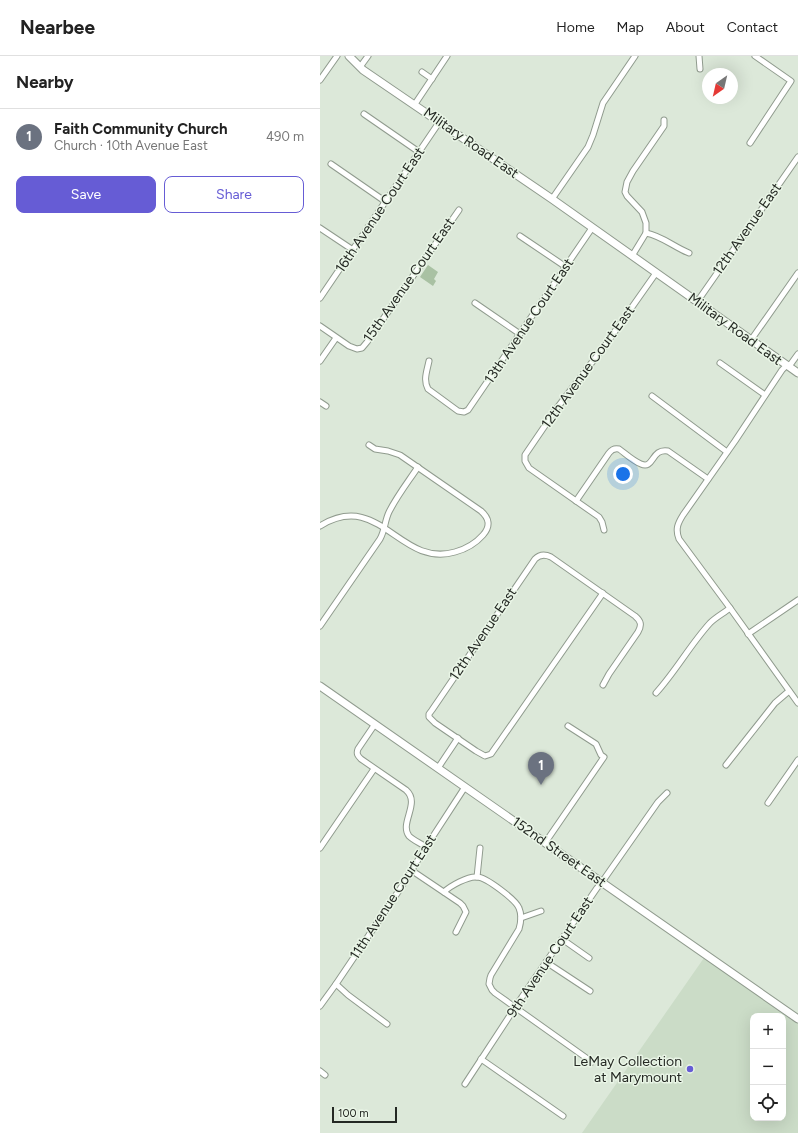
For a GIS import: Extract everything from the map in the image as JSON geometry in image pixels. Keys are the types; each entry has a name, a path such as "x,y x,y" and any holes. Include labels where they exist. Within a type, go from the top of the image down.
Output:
{"main road":[{"name":"Military Road East","path":"349,56 360,67 552,199 787,365"},
{"path":"787,365 798,373"},
{"name":"152nd Street East","path":"320,686 798,1020"}],"street":[{"path":"320,80 337,56"},
{"path":"360,67 368,56"},
{"path":"415,104 447,56"},
{"path":"552,199 588,147 603,103 635,56"},
{"path":"699,56 700,70"},
{"path":"750,143 791,81 755,56"},
{"path":"422,72 432,79"},
{"path":"364,114 419,152"},
{"path":"632,256 646,233 646,223 638,207 627,196 626,187 628,178 664,126 664,120"},
{"name":"16th Avenue Court East","path":"320,298 440,121"},
{"name":"12th Avenue East","path":"697,302 798,157"},
{"path":"332,164 386,202"},
{"name":"15th Avenue Court East","path":"336,338 348,346 359,349 367,342 459,210"},
{"path":"320,228 352,250"},
{"name":"13th Avenue Court East","path":"430,361 425,380 428,389 454,409 464,412 468,410 592,228"},
{"path":"646,233 665,240 688,253"},
{"path":"520,236 566,267"},
{"name":"12th Avenue Court East","path":"576,501 529,468 526,463 525,455 557,408 606,344 656,273"},
{"path":"751,340 798,273"},
{"path":"475,303 520,334"},
{"path":"320,326 336,338 320,361"},
{"path":"787,365 790,365 798,354"},
{"path":"720,363 766,395"},
{"name":"Military Road East","path":"787,365 782,370 679,522 677,534 679,539 798,703"},
{"path":"652,396 727,452"},
{"path":"320,402 326,406"},
{"path":"320,526 337,518 355,516 370,520 418,550 430,554 444,555 460,551 472,544 486,532 489,522 487,517 481,511 400,455 375,449 369,445"},
{"path":"604,530 599,517 576,501 611,450 616,448 619,449 640,464 644,465 650,463 657,453 661,451 668,451 708,479"},
{"path":"320,626 380,539 394,501 418,467"},
{"name":"12th Avenue East","path":"458,738 435,723 429,716 535,559 540,555 546,554 603,593"},
{"path":"438,768 458,738 485,756 494,751 603,593 635,616 641,623 638,632 602,685"},
{"path":"748,634 798,600"},
{"path":"656,693 710,623 730,608"},
{"path":"726,765 775,703 789,691"},
{"path":"375,724 357,751 358,756 410,794 412,800 407,824 408,832 409,835 426,847"},
{"path":"545,843 604,757 601,755 596,744 568,726"},
{"path":"768,804 798,760"},
{"path":"320,848 374,769"},
{"name":"11th Avenue Court East","path":"320,1006 400,889 465,787"},
{"name":"9th Avenue Court East","path":"465,1084 597,888 658,802 667,793"},
{"path":"477,877 480,848"},
{"path":"411,870 463,906 466,912 456,932"},
{"path":"444,892 456,884 477,877 487,881 517,903 521,918 518,932 490,978 491,988 494,993 592,1062"},
{"path":"521,918 541,911"},
{"path":"562,939 589,958"},
{"path":"546,962 590,991"},
{"path":"336,984 348,995 387,1024"},
{"path":"481,1059 563,1116"},
{"path":"320,1071 325,1075"}],"shaded area":[{"path":"428,265 438,272 434,279 436,281 433,286 420,277"},
{"name":"LeMay Collection at Marymount","path":"706,955 798,1019 798,1133 582,1133"}],"place":[{"name":"Faith Community Church","path":"541,785"},
{"name":"LeMay Collection at Marymount","path":"690,1069"}]}
